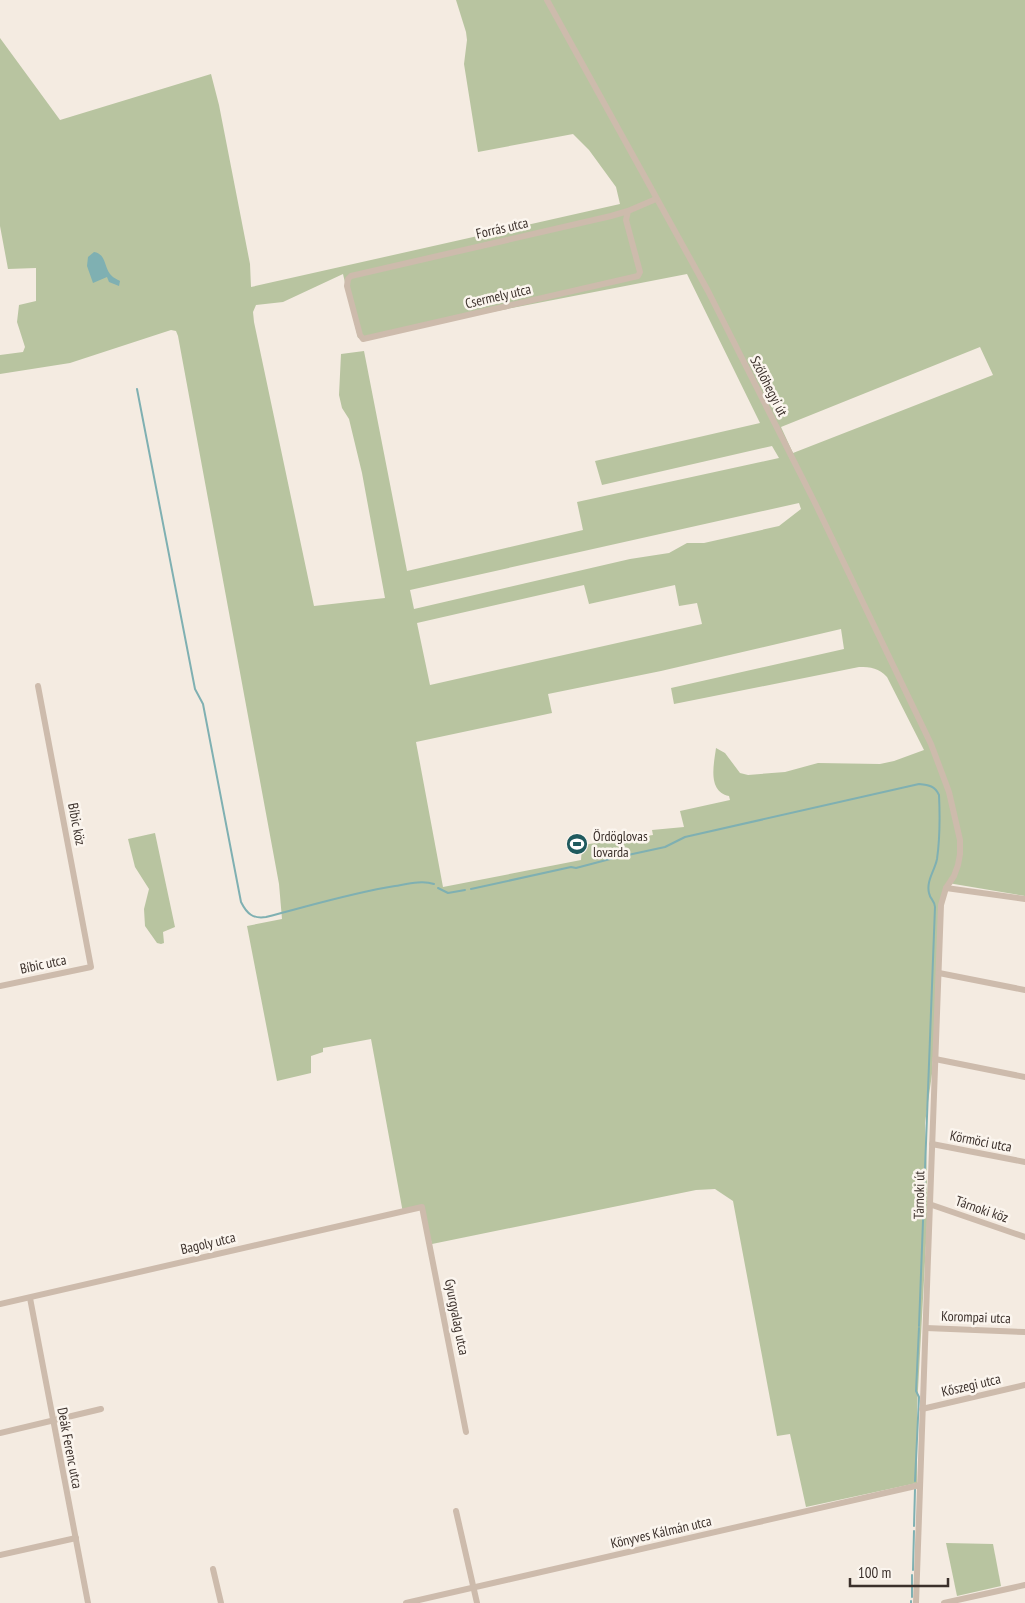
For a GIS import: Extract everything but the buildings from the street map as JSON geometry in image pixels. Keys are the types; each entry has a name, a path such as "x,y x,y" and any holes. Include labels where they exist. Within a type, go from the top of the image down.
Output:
{"street":[{"name":"Szőlőhegyi út","path":"547,0 708,292 816,506 931,744 949,792"},
{"name":"Forrás utca","path":"351,276 628,211 656,199"},
{"name":"Csermely utca","path":"351,276 348,279 347,286 358,329 363,339 624,280 638,276 640,272 627,225 626,215 628,211"},
{"name":"Bíbic köz","path":"38,686 91,967"},
{"name":"Tárnoki út","path":"916,1603 922,1409 932,1205 932,1144 941,905 946,888 954,876 960,854 960,840 949,792"},
{"path":"946,888 1025,899"},
{"name":"Bíbic utca","path":"0,986 91,967"},
{"path":"939,973 1025,990"},
{"path":"935,1059 1025,1077"},
{"name":"Körmöci utca","path":"932,1144 1025,1162"},
{"name":"Tárnoki köz","path":"932,1205 1025,1237"},
{"name":"Bagoly utca","path":"0,1304 422,1207"},
{"name":"Gyurgyalag utca","path":"422,1207 466,1432"},
{"name":"Deák Ferenc utca","path":"30,1298 88,1603"},
{"name":"Korompai utca","path":"926,1328 1025,1332"},
{"name":"Kőszegi utca","path":"922,1409 1025,1385"},
{"path":"0,1433 101,1409"},
{"name":"Könyves Kálmán utca","path":"406,1603 920,1485"},
{"path":"456,1511 477,1603"},
{"path":"0,1555 76,1538"},
{"path":"213,1569 221,1603"},
{"path":"944,1603 1025,1584"}],"green space":[{"path":"456,0 1025,0 1025,896 948,883 942,900 932,1074 925,1123 928,1207 917,1408 917,1483 806,1507 790,1434 777,1436 733,1201 715,1189 696,1190 432,1244 422,1209 403,1213 371,1039 323,1048 323,1052 311,1056 311,1073 277,1081 247,926 282,919 279,884 178,336 176,331 171,330 70,363 0,374 0,355 23,352 25,347 17,322 19,305 36,301 36,268 8,269 0,226 0,38 60,120 211,74 219,105 250,264 251,287 620,204 616,187 589,150 573,134 478,152 464,64 466,32","holes":["343,274 358,338 687,274 760,423 595,461 602,485 772,446 779,458 577,502 583,530 407,571 364,351 341,354 339,395 342,408 349,419 362,473 385,598 314,606 254,322 253,312 256,305 283,302","980,347 993,375 793,453 781,427","799,503 801,509 779,526 704,543 687,543 669,553 630,559 414,609 410,590","584,585 589,604 675,585 679,606 697,603 702,624 430,685 417,623","841,629 844,649 671,688 674,704 859,667 871,668 878,670 887,677 924,750 880,764 818,763 785,772 748,775 740,773 725,753 716,748 713,769 715,783 717,789 729,796 730,800 680,811 684,827 652,830 653,835 589,844 582,847 581,860 443,887 416,742 552,713 548,694 661,671"]},
{"path":"155,833 175,927 163,932 164,943 161,944 157,943 145,926 144,909 149,889 135,867 128,839"},
{"path":"946,1543 993,1544 1001,1586 957,1596"}],"water":[{"path":"94,252 101,255 110,274 120,281 119,286 109,282 107,277 93,283 87,266 88,257"}],"waterway":[{"path":"137,389 195,689 203,704 243,906 248,913 254,916 266,917 379,889 414,883 425,882 434,884"},
{"path":"471,889 571,867 576,868 665,847 685,837 919,784 934,788 939,795 940,827 937,859 928,889 935,907 919,1326"},
{"path":"438,888 448,893 465,890"},
{"path":"915,1481 919,1397 916,1391 919,1328"},
{"path":"914,1526 915,1489"},
{"path":"913,1570 914,1531"},
{"path":"912,1575 912,1597"}],"place":[{"name":"Ördöglovas lovarda","path":"577,844"}]}
